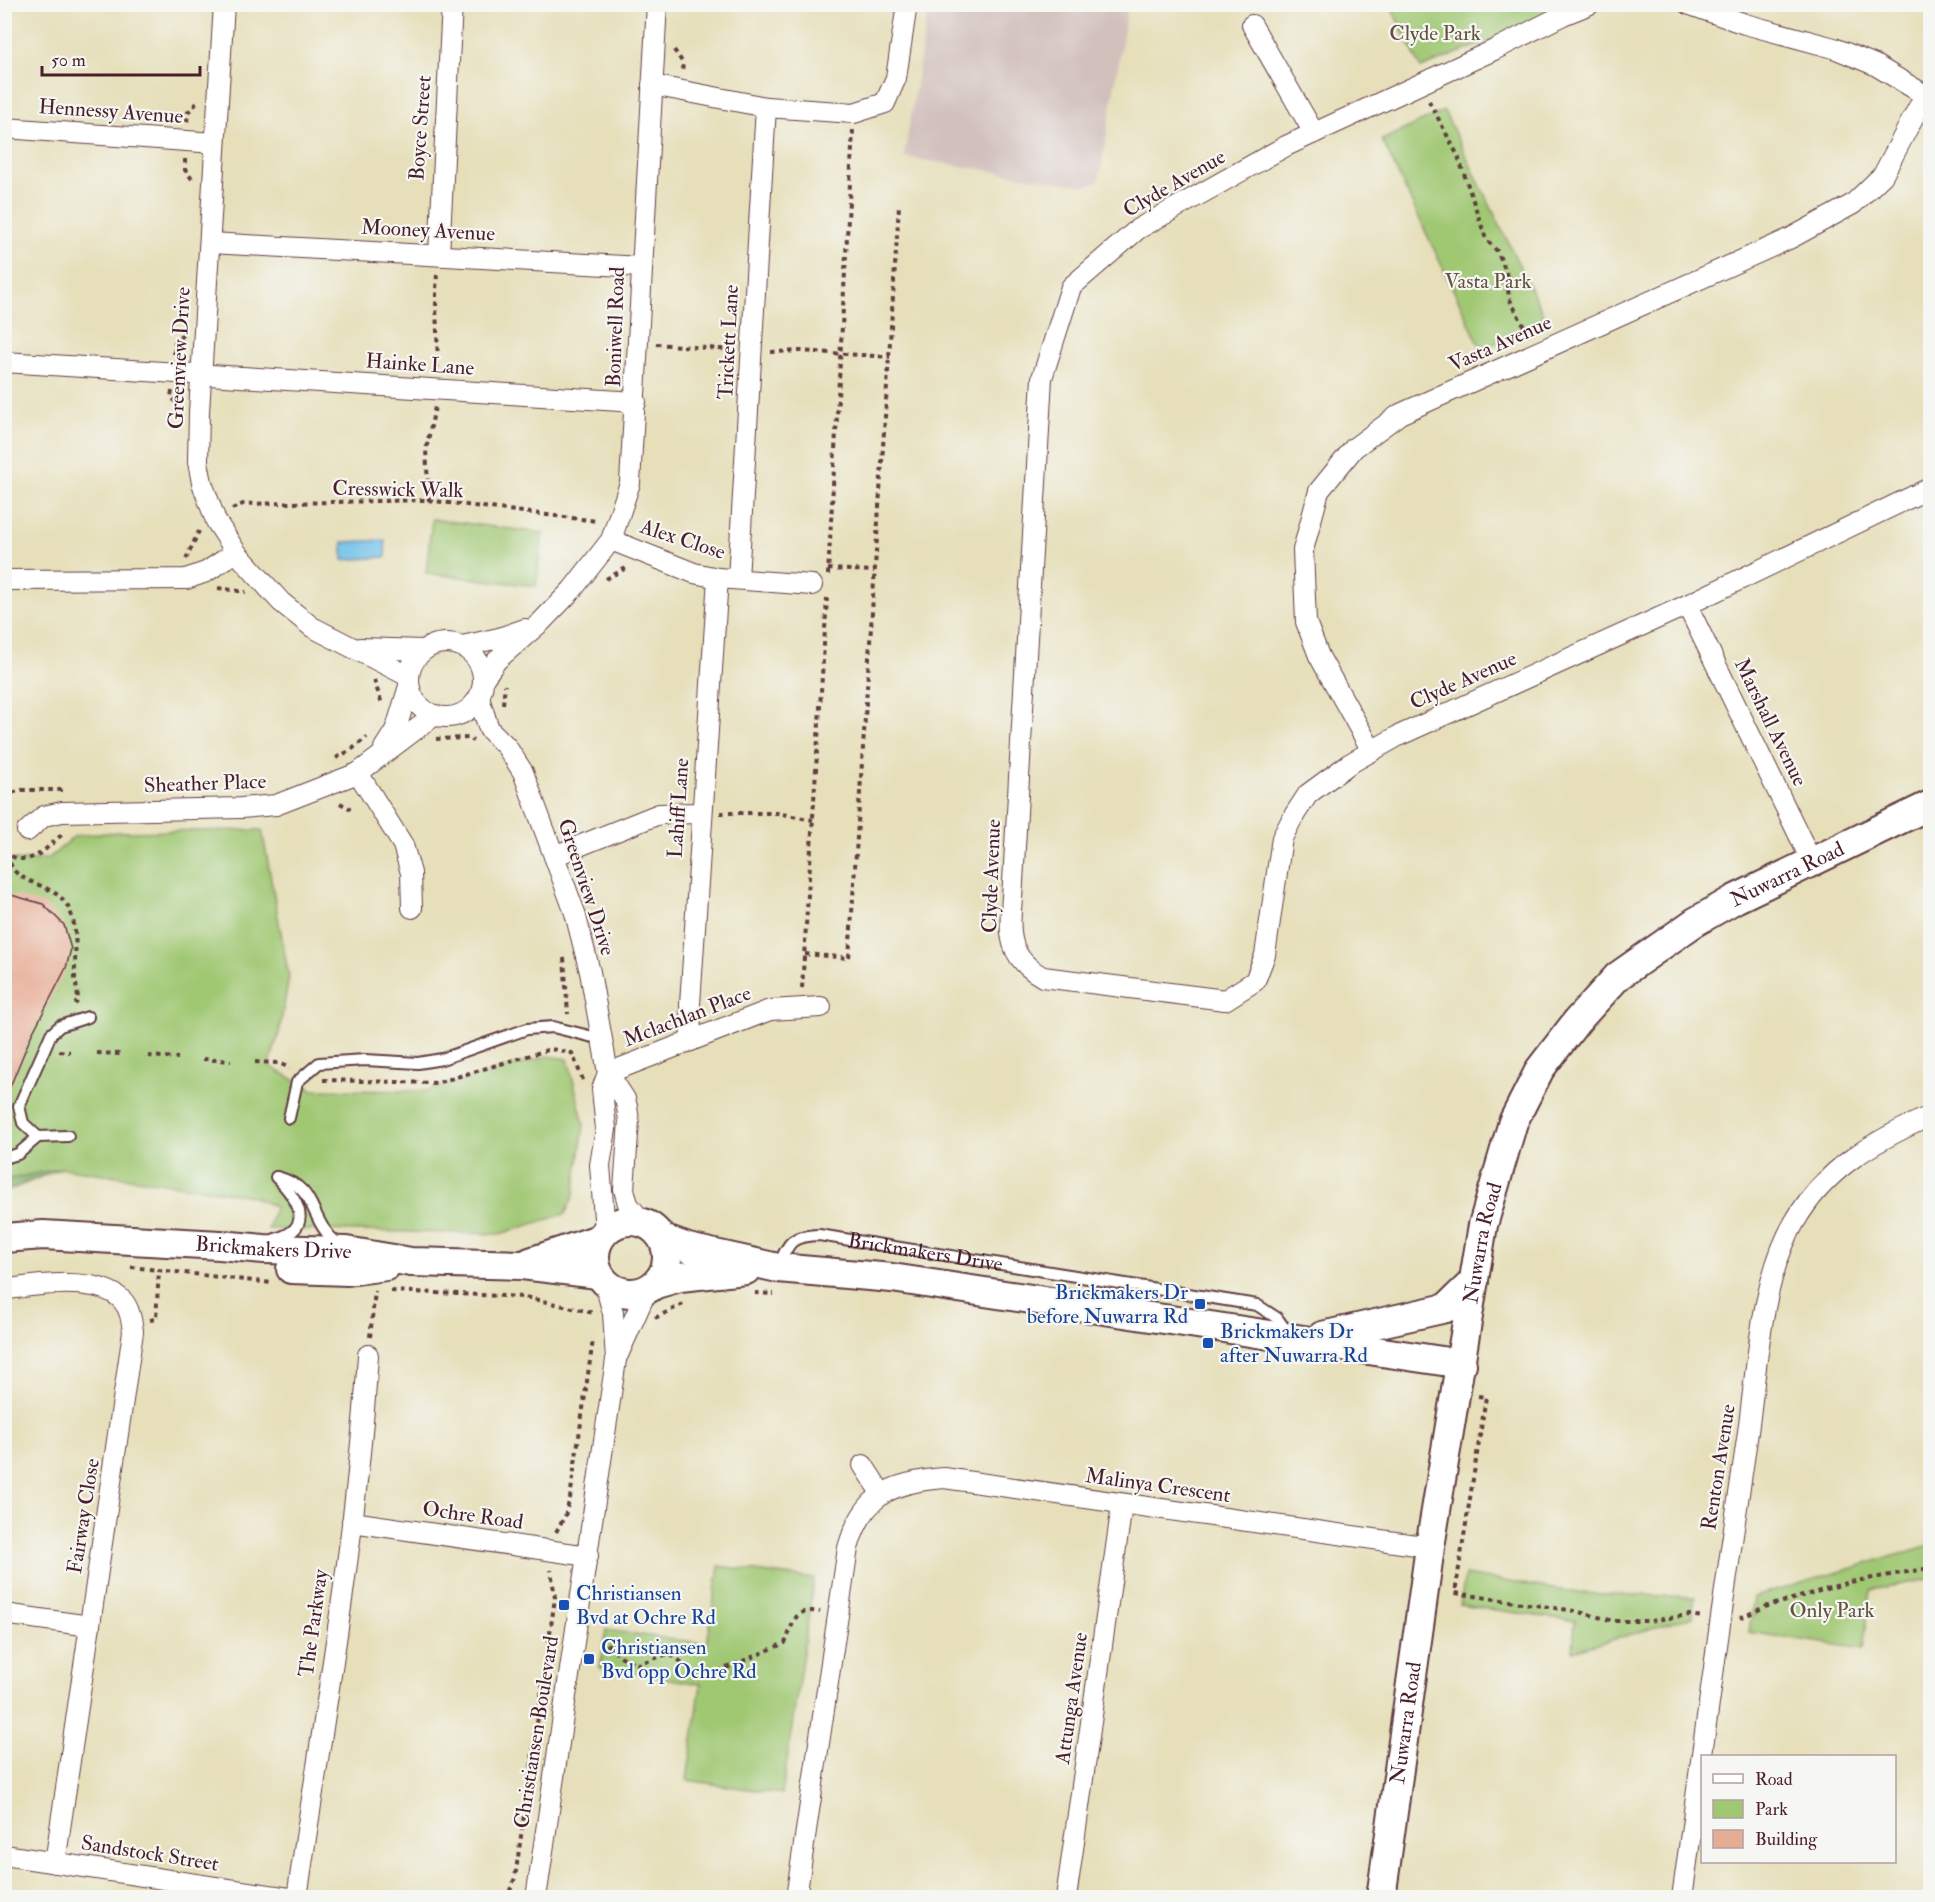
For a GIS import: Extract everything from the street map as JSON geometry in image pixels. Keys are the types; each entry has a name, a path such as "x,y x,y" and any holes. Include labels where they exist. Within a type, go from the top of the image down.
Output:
{"street":[{"name":"Greenview Drive","path":"224,4 211,243 201,375 198,462 207,501 216,521 236,552 288,608 312,627 354,648 409,681"},
{"name":"Boyce Street","path":"439,255 452,4"},
{"name":"Boniwell Road","path":"484,678 497,660 542,622 572,590 614,533 630,483 657,4"},
{"path":"652,86 766,107 854,113 885,103 896,78 907,4"},
{"name":"Clyde Avenue","path":"1590,4 1314,133 1138,229 1071,287 1042,378 1013,882 1011,934 1015,954 1025,967 1043,978 1225,1000 1255,981 1265,955 1282,838 1308,794 1398,736 1687,605 1930,488"},
{"path":"1688,4 1745,24 1834,48 1875,65 1928,96"},
{"path":"1252,26 1314,133"},
{"name":"Vasta Avenue","path":"1372,751 1320,656 1306,622 1303,550 1320,491 1354,448 1400,414 1791,238 1853,204 1883,175 1928,96"},
{"name":"Trickett Lane","path":"738,579 766,107"},
{"name":"Hennessy Avenue","path":"4,128 215,143"},
{"name":"Mooney Avenue","path":"211,243 642,267"},
{"name":"Hainke Lane","path":"4,362 636,402"},
{"name":"Alex Close","path":"614,533 694,573 718,578 812,585"},
{"path":"4,580 167,581 194,576 236,552"},
{"name":"Lahiff Lane","path":"691,1041 690,1004 701,813 718,578"},
{"name":"Marshall Avenue","path":"1687,605 1811,860"},
{"name":"Boniwell Road","path":"462,645 499,639 542,622"},
{"path":"393,731 409,681 411,666 423,650 442,642 462,645 478,659 484,678 479,698 473,706 455,716 435,715 418,704 409,681"},
{"name":"Greenview Drive","path":"354,648 423,650"},
{"name":"Greenview Drive","path":"479,698 489,729"},
{"name":"Sheather Place","path":"27,831 44,816 62,812 240,808 276,805 358,773 380,756 393,731 435,715"},
{"name":"Greenview Drive","path":"455,716 489,729 506,746 523,772 575,913 590,972 608,1073 625,1099 627,1107 629,1121 624,1189 628,1204 653,1231"},
{"path":"358,773 404,845 411,873 412,908"},
{"name":"Nuwarra Road","path":"1381,1898 1430,1547 1462,1364 1483,1225 1513,1122 1540,1069 1577,1021 1618,976 1705,916 1811,860 1930,806"},
{"path":"554,856 659,814 701,813"},
{"name":"Mclachlan Place","path":"608,1073 770,1010 821,1007"},
{"name":"Greenview Drive","path":"602,1235 600,1165 606,1130 602,1089 608,1073"},
{"name":"Renton Avenue","path":"1701,1755 1720,1618 1775,1263 1805,1206 1837,1169 1870,1144 1930,1116"},
{"path":"623,1221 653,1231 667,1262 664,1274 652,1287 625,1294 601,1279 594,1250 602,1235 623,1221"},
{"name":"Brickmakers Drive","path":"653,1231 781,1281"},
{"name":"Brickmakers Drive","path":"4,1238 43,1235 220,1245 264,1250 346,1251 411,1262 522,1265 601,1279"},
{"name":"Brickmakers Drive","path":"522,1265 602,1235"},
{"name":"Brickmakers Drive","path":"136,1242 219,1263 258,1268 348,1271 411,1262"},
{"name":"Brickmakers Drive","path":"652,1287 699,1274 781,1281 892,1278 1462,1364"},
{"name":"Christiansen Boulevard","path":"536,1898 616,1360 613,1313 601,1279"},
{"path":"1298,1338 1446,1308 1474,1281"},
{"name":"Fairway Close","path":"4,1290 62,1285 98,1286 123,1301 132,1323 133,1346 55,1863"},
{"name":"Christiansen Boulevard","path":"616,1360 652,1287"},
{"name":"The Parkway","path":"297,1898 352,1522 368,1355"},
{"path":"863,1465 881,1493"},
{"name":"Malinya Crescent","path":"796,1898 848,1548 855,1525 866,1507 881,1493 921,1480 944,1478 1430,1547"},
{"name":"Attunga Avenue","path":"1066,1898 1122,1505"},
{"name":"Ochre Road","path":"352,1522 588,1556"},
{"path":"4,1614 90,1626"},
{"name":"Renton Avenue","path":"1682,1898 1701,1758"},
{"name":"Sandstock Street","path":"4,1855 288,1898"}],"lane":[{"path":"38,1137 23,1124 20,1115 19,1106 29,1081 51,1034 60,1026 88,1017"},
{"path":"289,1118 297,1082 319,1064 365,1060 418,1064 442,1059 527,1029 554,1027 601,1039"},
{"path":"4,1158 18,1154 38,1137 68,1136"},
{"path":"220,1245 268,1241 291,1234 297,1227 299,1207 294,1197 276,1177 293,1181 303,1189 328,1236 346,1251"}],"path":[{"path":"672,48 683,63 679,91"},
{"path":"1420,84 1458,156 1486,239 1497,251 1506,271 1509,298 1528,334 1534,331 1542,350"},
{"path":"195,182 185,170 186,140 188,112 199,100 200,90"},
{"path":"805,954 849,958 899,206"},
{"path":"436,372 438,343 434,302 437,275"},
{"path":"180,416 180,406 171,397 175,343 185,332"},
{"path":"656,344 742,351"},
{"path":"761,352 801,351 890,357"},
{"path":"429,501 426,450 435,400"},
{"name":"Cresswick Walk","path":"216,521 243,504 429,501 582,518 614,533"},
{"path":"196,522 200,533 186,558 201,593 214,587 247,592 255,599"},
{"path":"828,569 874,572"},
{"path":"373,678 393,731 415,750 427,739 468,738 480,747"},
{"path":"331,760 393,731"},
{"path":"4,795 22,790 68,790"},
{"path":"701,813 753,815 777,813 813,820"},
{"path":"9,854 9,866 13,872 60,895 71,915 77,946 75,977 78,1001 73,1007 67,1008"},
{"path":"564,956 568,1014"},
{"path":"318,1080 436,1083 551,1049 572,1053 579,1065 585,1087"},
{"path":"97,1053 121,1054"},
{"path":"148,1056 178,1058"},
{"path":"203,1059 231,1061"},
{"path":"255,1062 279,1064 293,1070"},
{"path":"132,1323 156,1319 159,1270"},
{"path":"751,1294 781,1281"},
{"path":"368,1355 375,1290"},
{"path":"659,1319 694,1300"},
{"path":"591,1313 592,1323"},
{"path":"556,1532 565,1516 570,1498 594,1334"},
{"path":"1486,1397 1455,1593 1575,1611 1614,1622 1650,1622 1689,1615 1735,1620 1765,1607 1850,1582 1930,1568"},
{"path":"504,1898 509,1893 515,1878 555,1598 551,1570"},
{"path":"600,1638 634,1663 643,1663 668,1654 700,1677 710,1676 785,1643 797,1615 802,1611 839,1614"}],"shaded area":[{"path":"929,5 1128,5 1099,181 1085,186 904,157"}],"green space":[{"name":"Clyde Park","path":"1390,5 1578,5 1421,68"},
{"name":"Vasta Park","path":"1444,111 1545,318 1482,350 1382,140"},
{"path":"432,519 543,533 536,586 426,573"},
{"path":"262,830 289,977 279,1033 269,1066 313,1090 426,1091 548,1056 568,1059 584,1125 574,1195 565,1214 500,1234 268,1229 275,1207 252,1196 62,1168 5,1180 5,861 48,859 75,836 118,832"},
{"path":"62,1168 5,1192 5,1180"},
{"name":"Only Park","path":"1930,1545 1930,1579 1871,1590 1863,1649 1749,1632 1754,1597"},
{"path":"719,1566 814,1579 782,1794 687,1780 701,1684 600,1668 606,1630 707,1644"},
{"path":"1465,1575 1579,1593 1695,1597 1692,1617 1573,1651 1575,1621 1460,1605"}],"water":[{"path":"385,540 386,557 343,560 343,542"}],"building":[{"path":"4,893 43,904 64,925 71,949 66,968 31,1036 5,1099"}],"place":[{"name":"Brickmakers Dr before Nuwarra Rd","path":"1200,1304"},
{"name":"Brickmakers Dr after Nuwarra Rd","path":"1208,1343"},
{"name":"Christiansen Bvd at Ochre Rd","path":"564,1605"},
{"name":"Christiansen Bvd opp Ochre Rd","path":"589,1659"}]}
